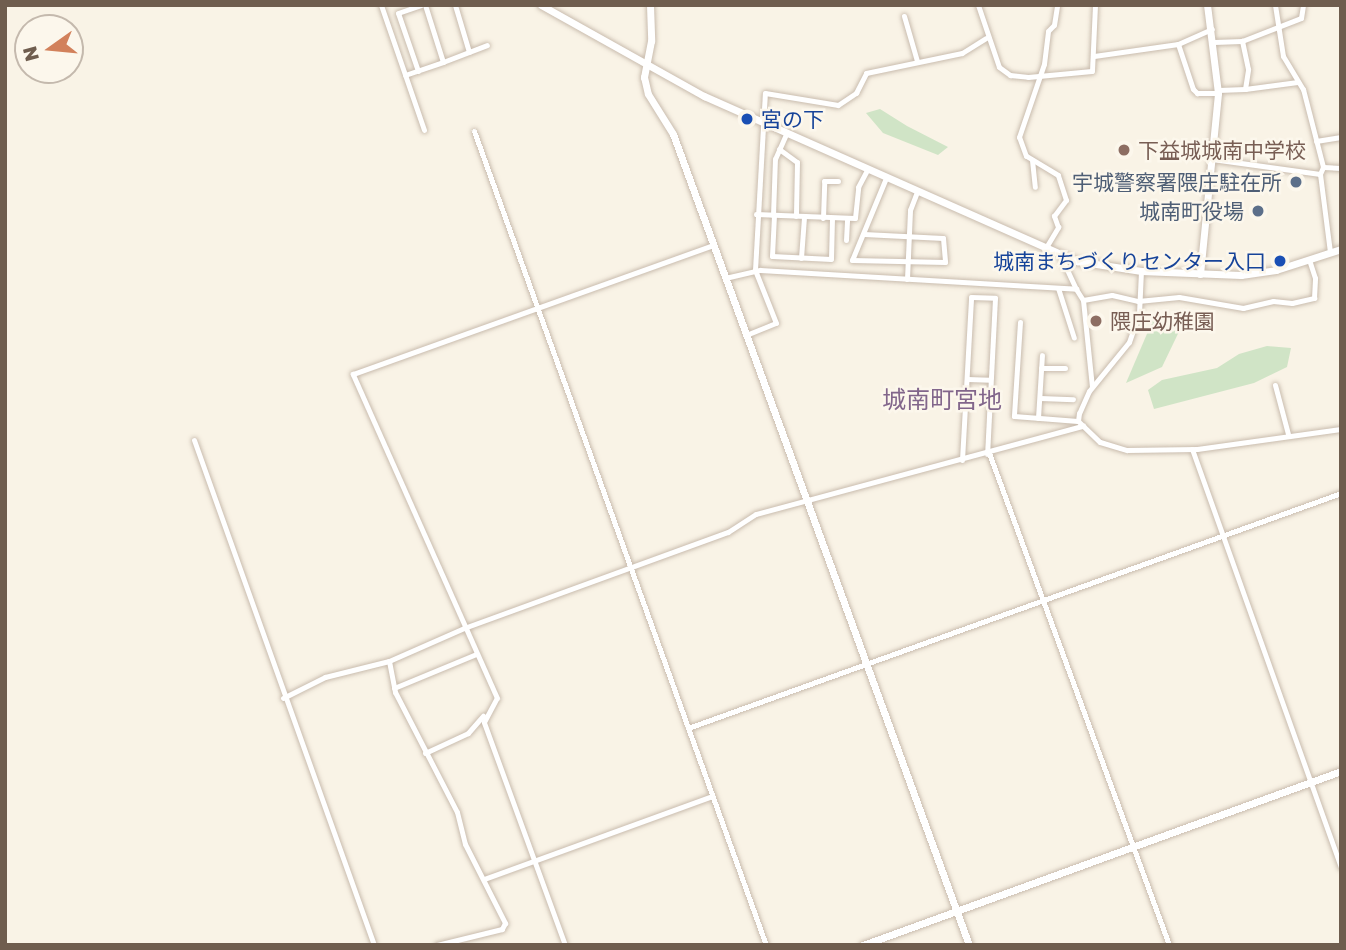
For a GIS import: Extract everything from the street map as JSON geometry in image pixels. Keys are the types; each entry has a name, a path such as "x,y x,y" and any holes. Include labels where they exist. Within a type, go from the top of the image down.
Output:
{"street":[{"path":"381,5 425,130"},
{"path":"418,71 398,13 423,5 443,62"},
{"path":"455,5 469,52"},
{"path":"541,5 553,8 646,66 761,122 1060,255 1096,266 1141,271 1258,274 1341,250"},
{"path":"650,5 651,41 646,66 648,94 673,134 968,945"},
{"path":"978,5 986,38 1003,71 1041,75 1092,71 1095,5"},
{"path":"1045,249 1058,227 1054,216 1066,200 1058,174 1032,160 1020,149 1019,137 1041,75 1057,5"},
{"path":"1200,274 1218,92 1214,42 1207,5"},
{"path":"1275,5 1283,57 1298,82 1323,167 1320,174 1331,252"},
{"path":"1214,42 1242,41 1301,19 1303,5"},
{"path":"904,16 917,61"},
{"path":"1094,55 1178,44 1212,29"},
{"path":"746,334 776,323 755,270 761,122 765,93 838,105 856,93 866,73 962,53 986,38"},
{"path":"1242,41 1248,69 1245,89"},
{"path":"1178,44 1193,89 1197,93 1298,82"},
{"path":"405,75 487,45"},
{"path":"474,131 766,945"},
{"path":"786,134 779,149 772,256 831,259 832,218"},
{"path":"1316,141 1341,137"},
{"path":"779,149 797,162 796,216"},
{"path":"1212,159 1320,174"},
{"path":"1032,160 1035,187"},
{"path":"1323,167 1341,168"},
{"path":"756,214 823,218 847,218 858,214 858,187 867,170"},
{"path":"864,234 943,238 944,262 852,260 886,178"},
{"path":"823,218 824,181 838,181"},
{"path":"906,279 909,236 917,192"},
{"path":"801,258 804,217"},
{"path":"846,240 847,218"},
{"path":"425,753 468,733 496,698 353,374 538,305 713,245"},
{"path":"1060,255 1083,300 1092,387"},
{"path":"1083,300 1112,295 1139,301 1179,297 1242,309 1273,301 1292,303 1314,298 1315,278 1309,259"},
{"path":"725,278 755,270 1076,289"},
{"path":"1081,424 1081,405 1092,387 1129,342 1139,301 1141,271"},
{"path":"1058,288 1074,338"},
{"path":"962,460 971,297 995,298 988,453 1169,945"},
{"path":"1068,318 1084,313"},
{"path":"1020,322 1014,416 1081,424 1100,442 1127,450 1192,449 1341,429"},
{"path":"1038,418 1042,355"},
{"path":"1041,368 1065,368"},
{"path":"967,379 990,380"},
{"path":"1275,385 1288,434"},
{"path":"1040,398 1073,399"},
{"path":"283,698 325,677 389,661 464,628 728,532 756,514 988,453 1081,424"},
{"path":"194,440 283,698 374,945"},
{"path":"1192,449 1341,867"},
{"path":"688,728 1341,493"},
{"path":"394,688 476,654"},
{"path":"389,661 394,688 457,812 465,844 505,926 436,945"},
{"path":"483,716 565,945"},
{"path":"863,945 1341,771"},
{"path":"484,879 712,796"}],"green space":[{"path":"880,109 948,147 938,155 883,133 866,113"},
{"path":"1155,315 1187,315 1162,367 1126,383"},
{"path":"1267,346 1291,348 1287,367 1254,383 1154,409 1148,390 1162,380 1217,368 1239,354"}],"place":[{"name":"宮の下","path":"747,119"},
{"name":"下益城城南中学校","path":"1124,150"},
{"name":"宇城警察署隈庄駐在所","path":"1296,182"},
{"name":"城南町役場","path":"1258,211"},
{"name":"城南まちづくりセンター入口","path":"1280,261"},
{"name":"隈庄幼稚園","path":"1096,321"}],"district":[{"name":"城南町宮地","path":"942,399"}]}
